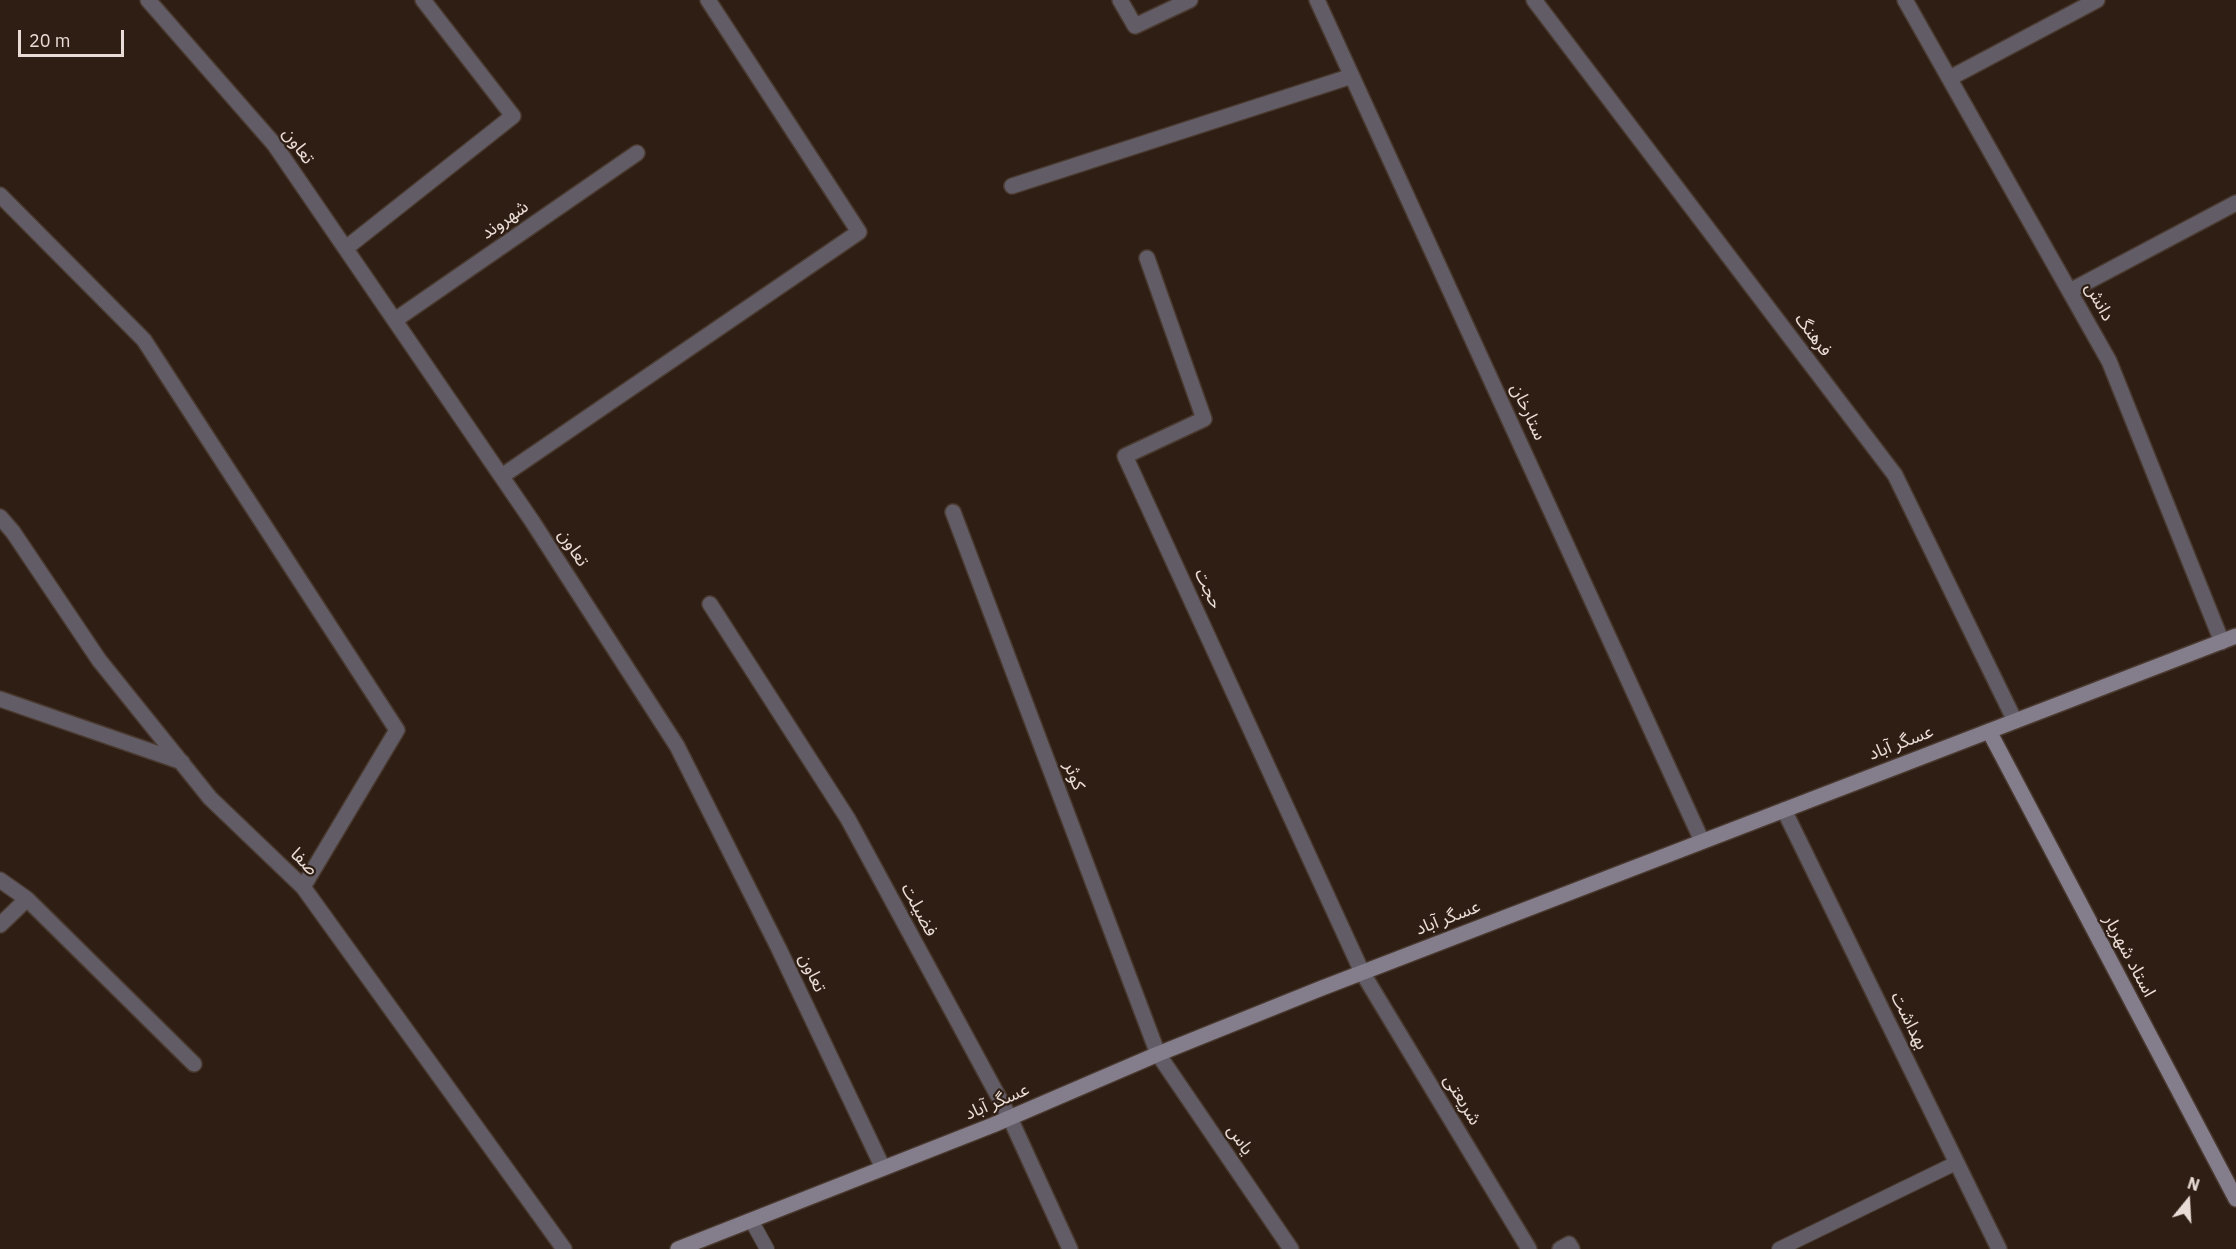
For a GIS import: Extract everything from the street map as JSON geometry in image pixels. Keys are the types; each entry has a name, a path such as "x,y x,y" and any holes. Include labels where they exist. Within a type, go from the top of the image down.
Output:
{"street":[{"name":"تعاون","path":"148,0 274,144 502,476 677,746 779,949 883,1168"},
{"path":"346,248 513,116 423,0"},
{"path":"502,476 859,232 708,0"},
{"path":"1120,0 1135,26 1190,0"},
{"name":"ستارخان","path":"1317,0 1702,841"},
{"name":"فرهنگ","path":"1533,0 1895,475 2015,721"},
{"name":"دانش","path":"1905,0 2109,360 2229,639"},
{"path":"1950,78 2097,0"},
{"path":"1012,186 1352,76"},
{"name":"شهروند","path":"395,320 637,153"},
{"path":"0,195 144,340 398,730 303,887"},
{"path":"2070,291 2236,203"},
{"name":"حجت","path":"1147,258 1204,419 1125,456 1362,972"},
{"name":"کوثر","path":"953,512 1158,1054"},
{"name":"صفا","path":"0,517 13,532 99,660 210,798 303,887 564,1249"},
{"name":"فضیلت","path":"710,604 848,819 1010,1118 1070,1249"},
{"name":"عسگر آباد","path":"678,1249 1010,1118 1158,1054 1362,972 2229,639"},
{"path":"0,699 182,762"},
{"name":"استاد شهریار","path":"1989,731 2236,1199"},
{"name":"بهداشت","path":"1784,810 1999,1249"},
{"path":"0,880 27,899 194,1064"},
{"path":"0,925 27,899"},
{"name":"شریعتی","path":"1362,972 1529,1249"},
{"name":"یاس","path":"1158,1054 1291,1249"},
{"path":"1560,1249 1569,1244 1572,1249"}],"lane":[{"path":"1779,1249 1956,1163"},
{"path":"751,1220 767,1249"}]}
